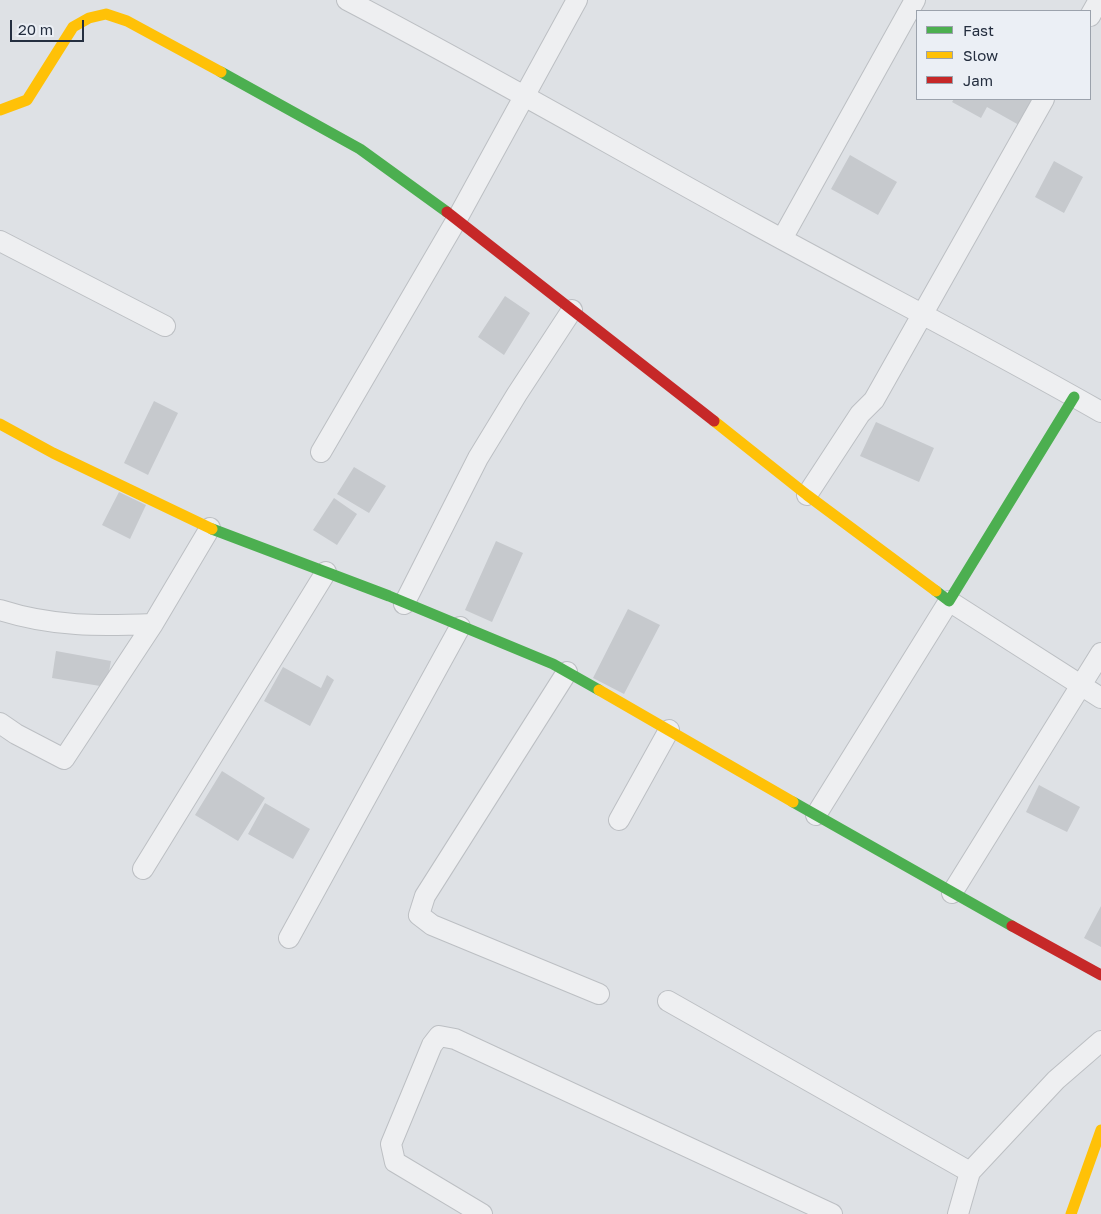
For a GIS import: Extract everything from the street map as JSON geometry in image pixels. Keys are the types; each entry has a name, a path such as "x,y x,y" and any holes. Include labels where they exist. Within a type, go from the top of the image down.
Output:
{"street":[{"path":"347,0 1101,412"},
{"path":"321,452 457,219 576,0"},
{"path":"782,239 915,0"},
{"path":"1091,14 1099,0"},
{"path":"0,110 27,100 73,27 89,18 106,14 128,21 313,120 360,149 457,219 807,495 949,601 1101,698"},
{"path":"807,495 860,414 874,400 1043,100"},
{"path":"0,241 165,326"},
{"path":"404,604 478,458 572,310"},
{"path":"816,815 1074,396"},
{"path":"0,424 53,453 210,528 389,596 404,604 553,664 952,893 1101,975"},
{"path":"0,723 16,734 64,759 153,624 210,528"},
{"path":"143,869 326,572"},
{"path":"0,610 86,627 153,624"},
{"path":"289,938 460,627"},
{"path":"952,893 1101,653"},
{"path":"567,672 425,896 419,915 432,925 599,994"},
{"path":"619,820 669,730"},
{"path":"668,1001 970,1172"},
{"path":"482,1214 395,1162 392,1154 392,1144 432,1045 439,1036 455,1039 832,1214"},
{"path":"958,1214 970,1172 1056,1080 1101,1041"},
{"path":"1071,1214 1101,1130"}],"building":[{"path":"953,100 1033,100 1019,125 987,107 981,118 952,102"},
{"path":"850,155 897,182 878,215 831,189"},
{"path":"1054,161 1083,177 1064,213 1035,197"},
{"path":"505,296 530,313 504,355 478,337"},
{"path":"154,401 178,413 148,475 124,463"},
{"path":"876,422 934,448 919,482 860,456"},
{"path":"354,467 386,486 369,513 337,494"},
{"path":"119,492 146,505 130,539 102,525"},
{"path":"334,498 357,514 337,545 313,530"},
{"path":"496,541 523,553 492,622 465,610"},
{"path":"628,609 660,625 624,694 593,678"},
{"path":"56,651 111,661 106,687 52,678"},
{"path":"283,667 321,688 327,675 334,680 310,726 264,701"},
{"path":"222,771 265,798 238,841 195,815"},
{"path":"1039,785 1080,807 1067,832 1026,812"},
{"path":"265,803 310,829 293,859 248,834"},
{"path":"1101,906 1101,947 1084,938"}],"traffic: fast":[{"path":"221,72 360,149 447,212"},
{"path":"936,591 949,601 1074,397"},
{"path":"212,529 389,596 553,664 599,690"},
{"path":"793,802 1012,926"}],"traffic: slow":[{"path":"0,110 27,100 73,27 89,18 106,14 127,21 221,72"},
{"path":"714,421 807,495 936,591"},
{"path":"0,424 53,453 212,529"},
{"path":"599,690 793,802"},
{"path":"1071,1214 1101,1130"}],"traffic: jam":[{"path":"447,212 714,421"},
{"path":"1012,926 1101,975"}]}
